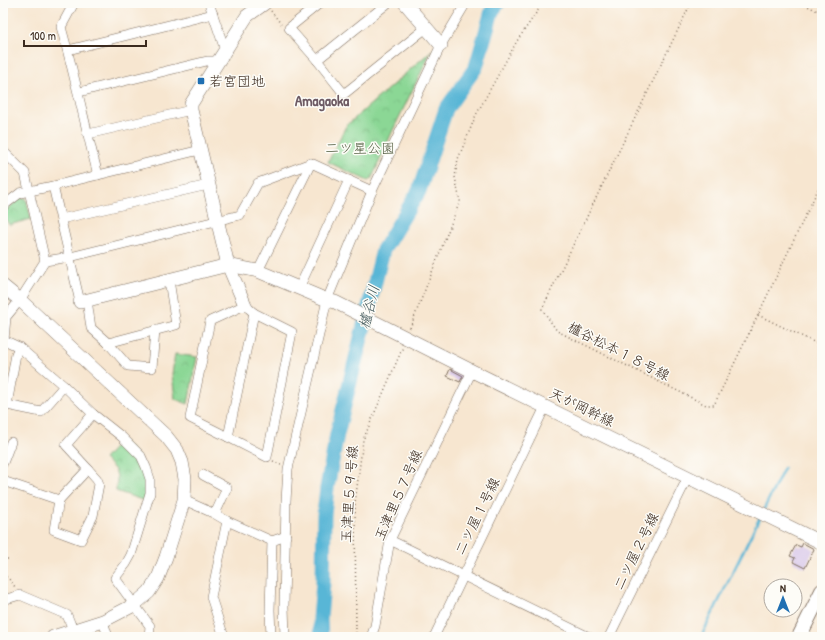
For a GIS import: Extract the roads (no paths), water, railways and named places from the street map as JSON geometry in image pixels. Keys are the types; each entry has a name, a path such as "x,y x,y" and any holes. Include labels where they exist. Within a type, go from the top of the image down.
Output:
{"main road":[{"path":"799,637 822,591"}],"street":[{"path":"74,3 61,27 79,92 98,175"},
{"path":"209,3 225,50"},
{"path":"320,3 289,28 344,94 426,28"},
{"path":"317,60 388,3"},
{"path":"405,3 441,45"},
{"path":"285,637 284,607 288,469 331,301 372,191 441,45 466,3"},
{"path":"250,309 210,321 190,418 266,457 292,332 250,309 228,265 208,185 191,110 191,104 247,16 267,6"},
{"path":"68,50 213,14"},
{"path":"79,92 207,61 218,61"},
{"path":"88,134 191,110"},
{"path":"3,206 20,192 53,186 200,150"},
{"path":"3,151 25,173 46,261"},
{"path":"149,637 150,626 114,578 126,564 131,555 150,493 150,479 146,467 141,456 122,437 93,414 64,386 19,347 4,340 6,317 20,300 46,261 240,215 258,183 311,163 372,191"},
{"path":"258,271 311,163"},
{"path":"299,288 349,180"},
{"path":"61,219 208,185"},
{"path":"53,186 70,256 92,328 108,343 128,366 152,368 155,330"},
{"path":"83,301 228,265"},
{"name":"天が岡幹線","path":"228,265 258,271 331,301 822,542"},
{"path":"108,343 176,325 169,280"},
{"path":"3,286 20,300 166,436 177,450 182,462 185,479 184,500 166,557 158,578 149,592 134,605 103,621 53,637"},
{"path":"228,437 250,309"},
{"path":"19,347 16,354 7,405 41,412 64,386"},
{"name":"玉津里５７号線","path":"371,637 375,626 390,540 472,371"},
{"name":"二ツ屋１号線","path":"434,637 545,407"},
{"path":"88,469 59,500 54,530 81,540 93,516 99,484 97,479 88,469 66,445 93,414"},
{"path":"3,463 11,442"},
{"path":"203,475 227,488 215,514"},
{"name":"二ツ屋２号線","path":"609,637 688,476"},
{"path":"3,481 59,500"},
{"path":"184,500 272,541 286,536"},
{"path":"224,637 211,597 227,521"},
{"path":"390,540 589,637"},
{"path":"271,637 270,610 272,541"},
{"path":"3,600 20,595 67,615 73,630"},
{"path":"103,621 108,637"}],"waterway":[{"name":"櫨谷川","path":"321,637 320,619 323,583 324,515 327,488 337,434 383,250 419,191 446,109 476,67 492,11 498,3"},
{"path":"764,509 784,468"},
{"path":"701,637 760,517"}],"place":[{"name":"若宮団地","path":"201,81"}],"district":[{"name":"Amagaoka","path":"322,101"}],"park label":[{"name":"二ツ星公園","path":"360,148"}]}
